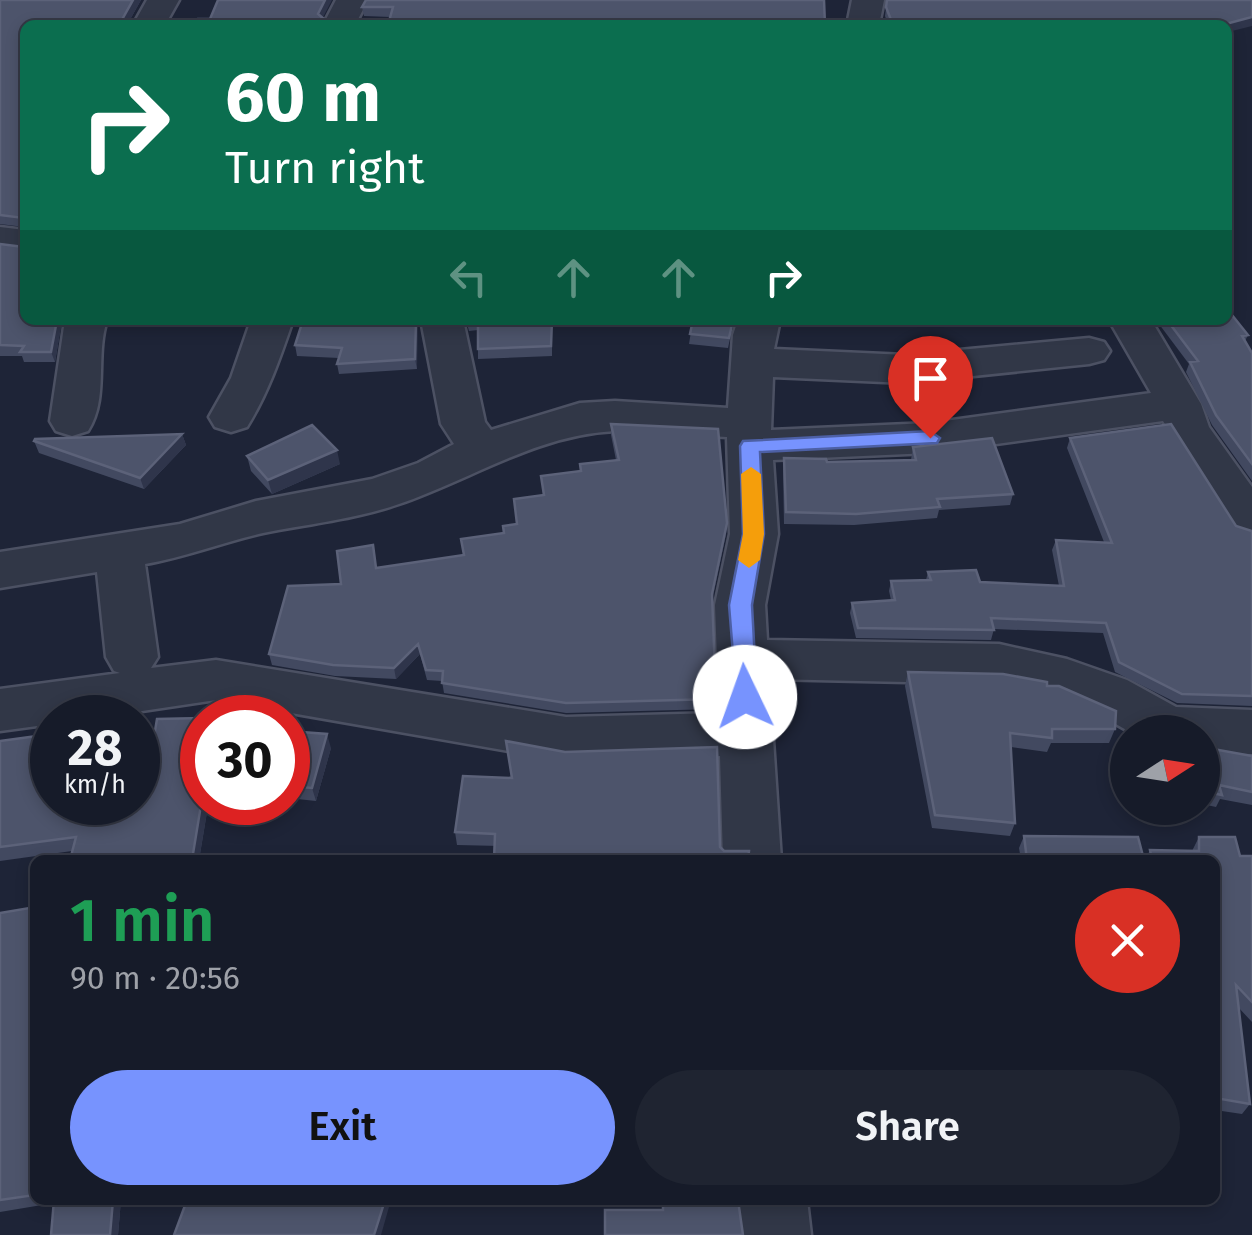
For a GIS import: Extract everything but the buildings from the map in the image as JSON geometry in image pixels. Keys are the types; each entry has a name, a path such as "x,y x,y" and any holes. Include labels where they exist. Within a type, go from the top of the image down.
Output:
{"street":[{"path":"72,422 80,402 79,347 85,325"},
{"path":"231,417 252,378 270,325"},
{"path":"443,325 463,424 481,449"},
{"path":"1133,325 1179,404 1188,430 1252,522"},
{"path":"752,855 740,605 754,534 750,435 756,341 906,370 1089,352"},
{"path":"0,570 180,541 256,518 379,494 434,474 481,449 580,418 615,416 750,435 930,438 1179,404"},
{"path":"119,552 132,657"},
{"path":"743,660 999,664 1049,673 1109,696 1166,726 1212,734 1252,732"},
{"path":"0,710 216,680 566,739 748,734"},
{"path":"774,1205 777,1235"}],"slow traffic":[{"path":"749,560 754,534 751,474"}],"route":[{"path":"745,697 740,605 754,534 750,446 930,438"}]}
